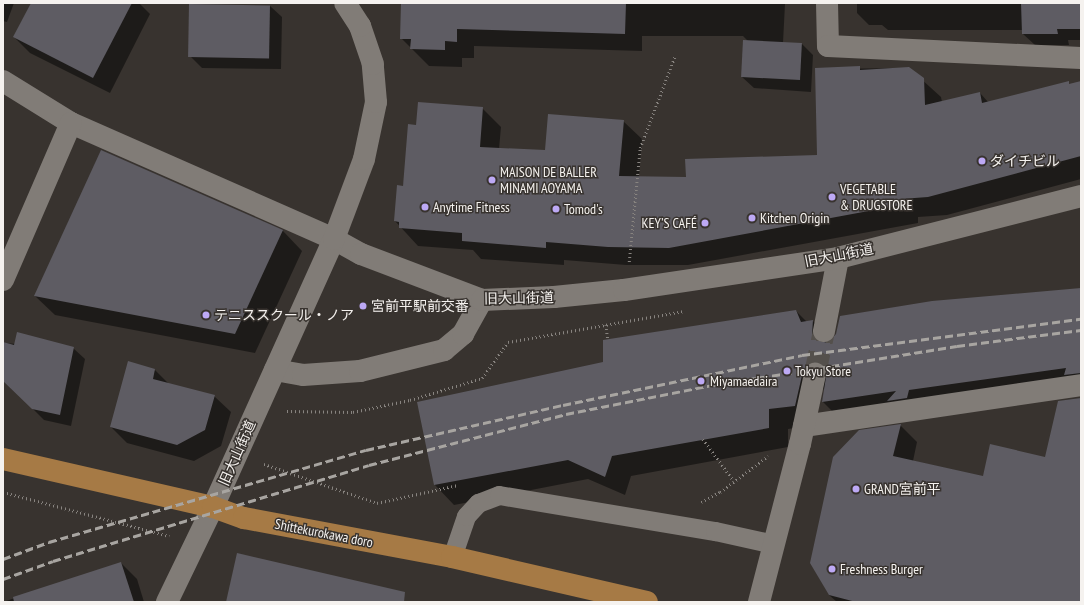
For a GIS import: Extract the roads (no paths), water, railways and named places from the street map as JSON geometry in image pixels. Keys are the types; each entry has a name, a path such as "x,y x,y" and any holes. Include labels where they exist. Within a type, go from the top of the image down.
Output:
{"main road":[{"name":"Shittekurokawa doro","path":"3,458 213,507 244,518 452,557 647,602"}],"street":[{"path":"3,81 71,123 334,239 364,159 376,102 372,64 360,26 345,3"},
{"path":"827,3 828,46 1081,58"},
{"path":"3,280 71,123"},
{"name":"旧大山街道","path":"167,602 213,507 334,239 362,254 482,300 624,290 838,258 1081,196"},
{"path":"824,331 838,258"},
{"path":"275,370 303,376 360,371 444,350 463,334 482,300"},
{"path":"759,602 804,426 815,374"},
{"path":"804,426 1081,386"}],"lane":[{"path":"452,557 466,516 478,503 499,495 714,531 774,544"}],"tunnel":[{"path":"815,374 824,331"}],"railway":[{"path":"3,559 49,542 366,450 563,405 802,355 1081,319"},
{"path":"3,579 53,561 369,465 566,414 713,385 957,346 1081,330"}],"place":[{"name":"ダイチビル","path":"982,161"},
{"name":"MAISON DE BALLER MINAMI AOYAMA","path":"492,180"},
{"name":"VEGETABLE & DRUGSTORE","path":"832,197"},
{"name":"Anytime Fitness","path":"425,207"},
{"name":"Tomod's","path":"556,209"},
{"name":"Kitchen Origin","path":"752,218"},
{"name":"KEY’S CAFÉ","path":"705,223"},
{"name":"宮前平駅前交番","path":"363,306"},
{"name":"テニススクール・ノア","path":"206,315"},
{"name":"Tokyu Store","path":"787,371"},
{"name":"Miyamaedaira","path":"701,381"},
{"name":"GRAND宮前平","path":"856,489"},
{"name":"Freshness Burger","path":"832,569"}]}
